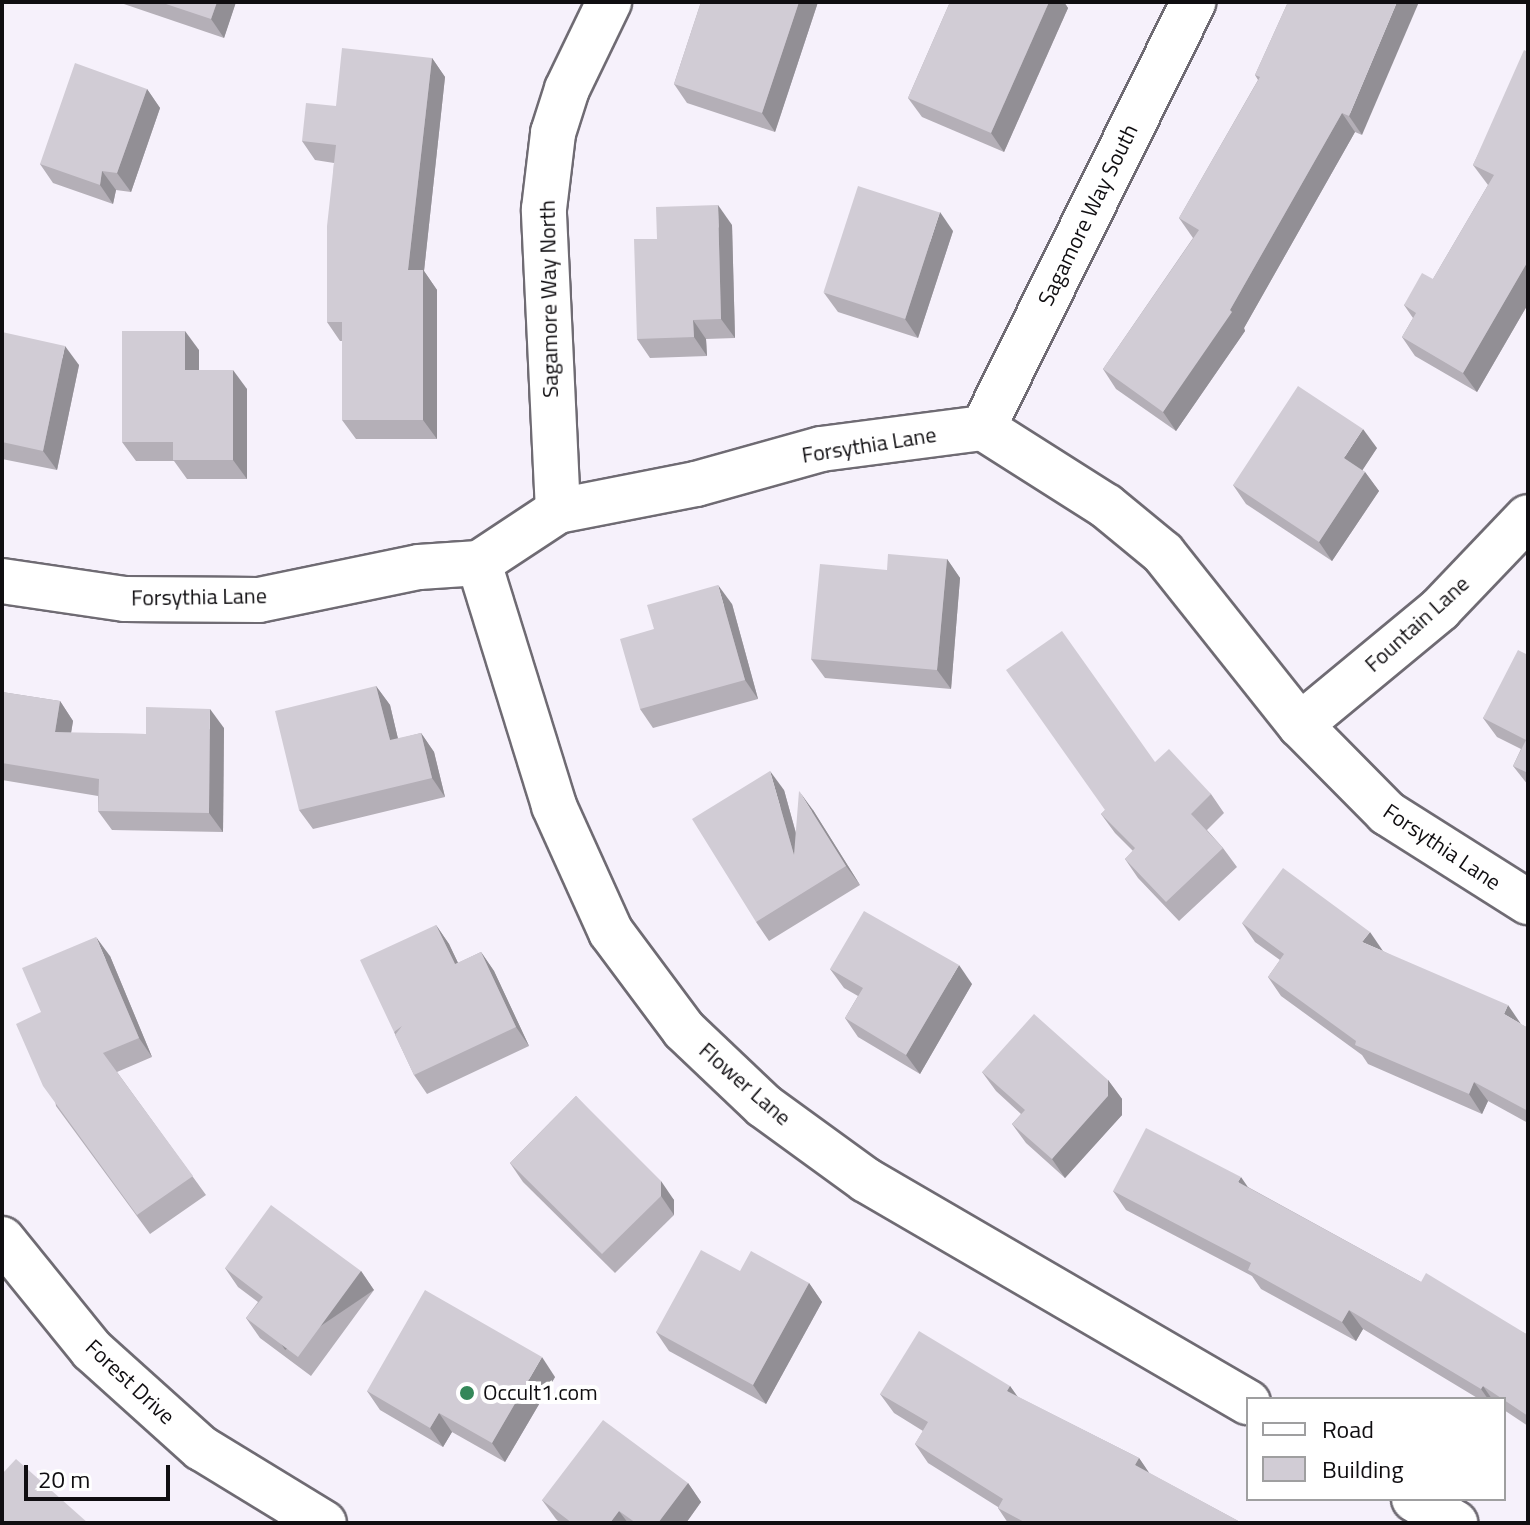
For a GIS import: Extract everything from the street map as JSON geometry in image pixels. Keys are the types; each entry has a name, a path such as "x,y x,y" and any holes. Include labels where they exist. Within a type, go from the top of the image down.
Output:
{"street":[{"name":"Sagamore Way North","path":"558,511 544,209 553,133 567,89 609,2"},
{"name":"Sagamore Way South","path":"983,428 1194,2"},
{"name":"Forsythia Lane","path":"2,581 125,599 259,600 419,567 479,563 558,511 696,484 821,449 983,428 1106,506 1163,553 1300,725 1387,813 1528,902"},
{"name":"Fountain Lane","path":"1300,725 1440,609 1528,517"},
{"name":"Flower Lane","path":"479,563 554,806 611,932 684,1030 764,1106 866,1180 1246,1401"},
{"name":"Forest Drive","path":"2,1239 92,1350 201,1448 324,1523"},
{"path":"1417,1501 1455,1523"}],"building":[{"path":"160,2 217,2 211,19"},
{"path":"701,2 799,2 762,113 674,84"},
{"path":"950,2 1049,2 991,133 908,98"},
{"path":"1288,2 1397,2 1349,116 1342,113 1230,310 1232,312 1163,412 1103,369 1199,230 1179,218 1260,77 1255,75"},
{"path":"342,48 432,58 408,270 423,270 423,420 342,420 342,322 327,322 327,226 336,145 302,141 306,103 336,106"},
{"path":"1524,50 1528,52 1528,261 1463,373 1402,337 1416,313 1404,305 1422,273 1433,279 1494,175 1473,165"},
{"path":"75,63 147,89 117,173 102,171 100,185 40,164"},
{"path":"858,186 940,213 905,319 823,293"},
{"path":"718,205 721,319 693,320 694,337 637,339 634,239 657,239 656,207"},
{"path":"122,331 185,331 185,370 233,370 233,460 173,460 173,442 122,442"},
{"path":"2,332 65,346 43,451 2,442"},
{"path":"1298,386 1363,429 1344,458 1365,472 1319,542 1233,485"},
{"path":"888,554 947,559 937,670 811,659 820,564 887,570"},
{"path":"718,585 745,680 640,709 620,639 654,629 647,605"},
{"path":"1062,631 1155,762 1169,749 1211,794 1191,814 1223,848 1166,902 1125,859 1135,848 1101,814 1105,810 1006,670"},
{"path":"1518,650 1528,655 1528,773 1513,766 1526,740 1483,718"},
{"path":"376,686 390,740 421,733 432,778 299,810 275,711"},
{"path":"2,692 60,701 55,732 146,734 146,707 210,709 209,813 98,811 99,779 2,763"},
{"path":"770,771 794,855 799,791 846,866 756,922 692,819"},
{"path":"1283,868 1370,932 1362,942 1508,1005 1504,1014 1528,1028 1528,1111 1474,1082 1469,1094 1355,1045 1356,1041 1268,977 1284,954 1242,923"},
{"path":"864,911 959,965 906,1055 845,1018 863,988 830,969"},
{"path":"436,925 455,964 481,952 516,1027 414,1075 395,1035 402,1026 394,1032 360,960"},
{"path":"96,937 139,1038 103,1053 193,1176 137,1215 43,1086 16,1024 41,1012 22,968"},
{"path":"1034,1014 1108,1080 1108,1096 1052,1159 1012,1124 1025,1110 982,1072"},
{"path":"576,1096 661,1181 661,1196 602,1254 510,1163"},
{"path":"1146,1128 1241,1177 1238,1182 1421,1282 1426,1273 1528,1335 1528,1416 1506,1401 1506,1397 1500,1397 1483,1386 1481,1389 1349,1310 1342,1322 1248,1270 1251,1263 1113,1191"},
{"path":"271,1205 361,1271 298,1357 246,1318 263,1297 225,1268"},
{"path":"701,1250 740,1271 751,1251 809,1283 753,1385 656,1332"},
{"name":"Occult1.com","path":"425,1290 542,1357 492,1443 439,1413 430,1428 367,1391"},
{"path":"919,1331 1010,1386 1007,1391 1139,1458 1135,1465 1242,1523 1026,1523 998,1508 1003,1499 915,1444 928,1422 880,1394"},
{"path":"603,1420 688,1483 658,1523 636,1523 619,1511 610,1523 572,1523 542,1500"},
{"path":"16,1459 88,1523 2,1523 2,1474"}],"place":[{"name":"Occult1.com","path":"467,1393"}]}
